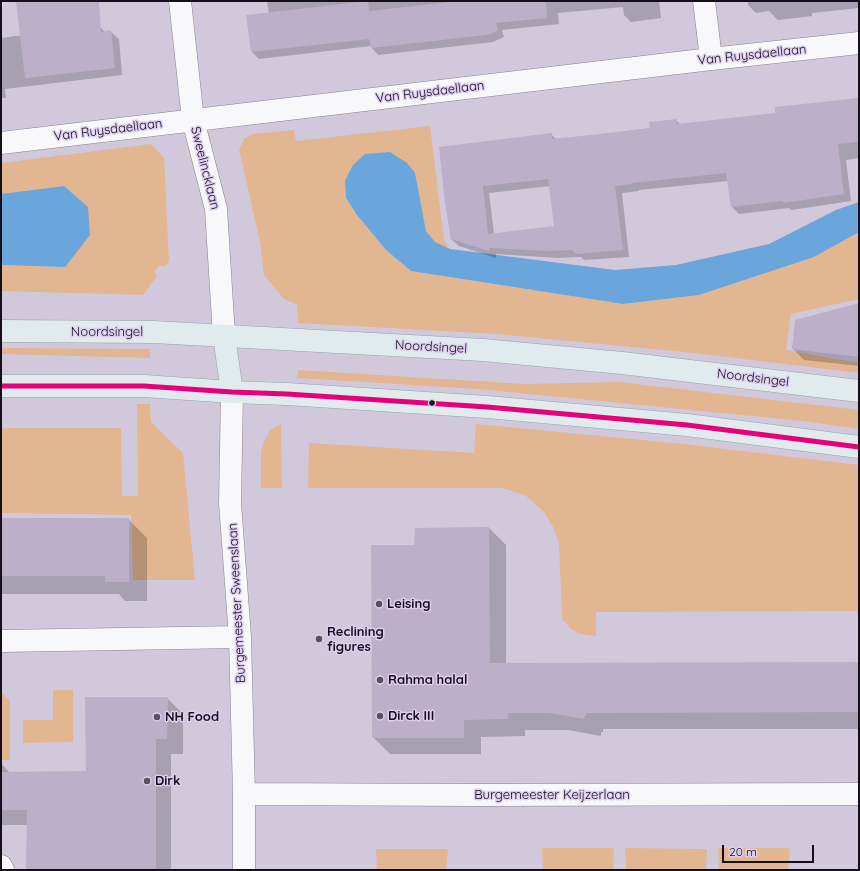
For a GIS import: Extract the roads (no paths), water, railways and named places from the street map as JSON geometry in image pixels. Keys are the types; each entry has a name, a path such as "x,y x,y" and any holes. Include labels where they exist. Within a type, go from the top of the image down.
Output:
{"main road":[{"name":"Noordsingel","path":"1,331 154,332 483,350 622,363 859,391"},
{"name":"Burgemeester Sweenslaan","path":"224,336 232,392"},
{"path":"1,386 144,386 479,407 687,425 859,447"}],"street":[{"name":"Sweelincklaan","path":"180,1 193,120 216,209 224,336"},
{"path":"704,1 711,59"},
{"name":"Van Ruysdaellaan","path":"1,143 711,59 859,43"},
{"name":"Burgemeester Sweenslaan","path":"232,392 230,503 240,637 244,794 244,870"},
{"path":"1,641 240,637"},
{"name":"Burgemeester Keijzerlaan","path":"244,794 859,794"},
{"path":"1,866 2,870"}],"water":[{"path":"390,152 407,163 415,173 426,231 435,242 450,249 615,270 676,265 769,244 836,210 859,202 859,232 814,257 699,295 623,304 411,271 386,250 357,215 346,198 345,181 353,165 365,154"},
{"path":"64,186 88,207 90,235 65,267 1,265 1,194"}],"place":[{"name":"Leising","path":"379,604"},
{"name":"Reclining figures","path":"319,639"},
{"name":"Rahma halal","path":"380,680"},
{"name":"Dirck III","path":"380,716"},
{"name":"NH Food","path":"157,717"},
{"name":"Dirk","path":"147,781"}]}
